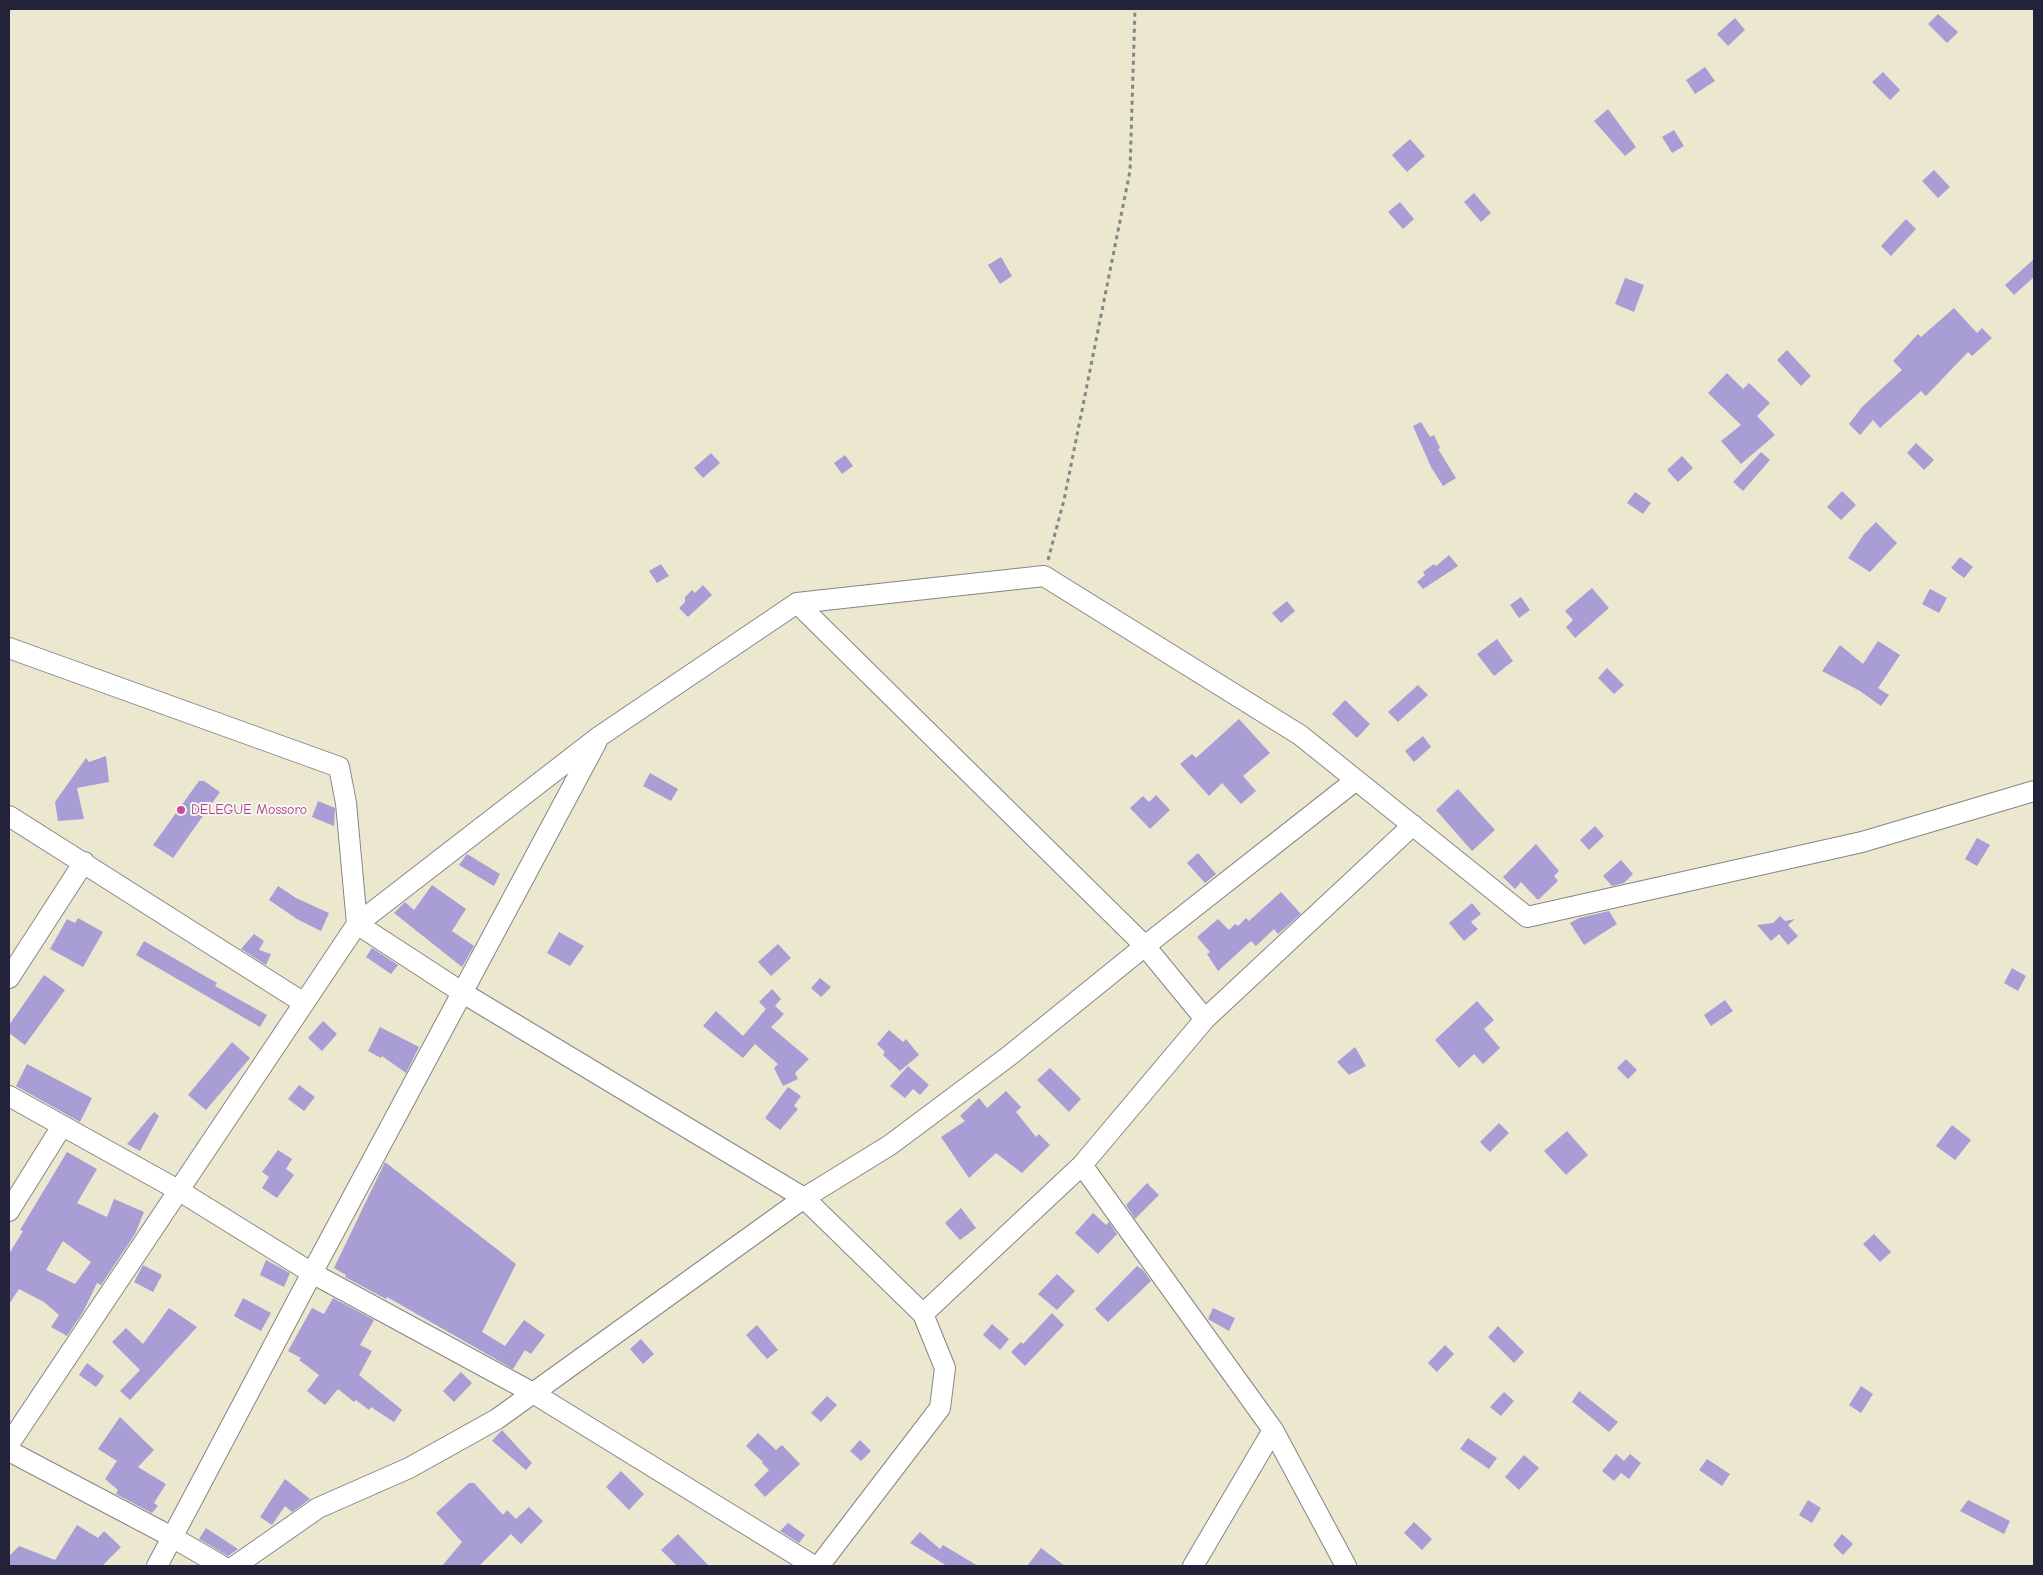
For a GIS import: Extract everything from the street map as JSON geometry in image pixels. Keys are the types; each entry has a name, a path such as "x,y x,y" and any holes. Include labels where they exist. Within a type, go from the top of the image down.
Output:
{"street":[{"path":"9,1444 357,924 600,736 797,603 1044,576 1300,736 1527,917 1862,842 2034,791"},
{"path":"797,603 1145,946 1205,1019"},
{"path":"9,648 339,767 346,803 357,924"},
{"path":"157,1566 600,736"},
{"path":"235,1566 318,1508 409,1468 497,1420 804,1198 890,1145 1009,1056 1356,780"},
{"path":"9,816 304,1003"},
{"path":"923,1314 1082,1165 1205,1019 1412,825"},
{"path":"9,978 84,862"},
{"path":"357,924 463,993 804,1198 923,1314 945,1368 940,1408 819,1566"},
{"path":"9,1096 178,1190 312,1273 533,1393 814,1566"},
{"path":"9,1210 62,1126"},
{"path":"1082,1165 1273,1430 1346,1566"},
{"path":"1193,1566 1273,1430"},
{"path":"9,1450 172,1537 222,1566"}],"path":[{"path":"1044,576 1064,500 1130,170 1135,9"}],"building":[{"path":"1938,14 1958,32 1947,43 1928,24"},
{"path":"1735,18 1745,30 1728,46 1717,34"},
{"path":"1705,67 1715,81 1695,94 1686,80"},
{"path":"1883,72 1900,90 1890,100 1872,82"},
{"path":"1608,109 1636,147 1625,156 1594,121"},
{"path":"1674,130 1684,146 1672,153 1662,137"},
{"path":"1410,139 1425,156 1407,172 1392,155"},
{"path":"1934,170 1950,187 1938,198 1922,181"},
{"path":"1474,193 1491,213 1481,222 1464,202"},
{"path":"1400,202 1414,219 1403,229 1388,212"},
{"path":"1906,219 1916,229 1891,256 1881,246"},
{"path":"1001,257 1012,276 1000,284 988,265"},
{"path":"2034,259 2034,277 2014,295 2005,285"},
{"path":"1625,278 1644,285 1634,312 1615,304"},
{"path":"1954,308 1977,333 1982,328 1992,338 1972,356 1968,352 1926,396 1921,391 1880,428 1873,420 1860,435 1849,424 1862,407 1902,370 1893,361 1918,334 1921,337"},
{"path":"1787,350 1811,376 1801,386 1777,360"},
{"path":"1727,373 1743,389 1749,383 1770,403 1757,416 1775,435 1741,464 1721,441 1741,425 1708,393"},
{"path":"1421,422 1430,437 1434,435 1440,448 1438,449 1456,478 1443,486 1431,467 1413,426"},
{"path":"1916,443 1934,460 1924,470 1907,453"},
{"path":"1761,452 1770,460 1743,491 1733,482"},
{"path":"711,453 720,463 703,478 694,468"},
{"path":"845,455 853,466 842,474 834,463"},
{"path":"1682,456 1693,468 1678,482 1667,470"},
{"path":"1842,491 1856,505 1841,520 1827,507"},
{"path":"1635,492 1651,503 1643,514 1627,503"},
{"path":"1876,522 1897,543 1870,572 1848,558 1864,534"},
{"path":"1449,555 1458,566 1423,589 1417,582 1425,575 1423,572 1434,564 1436,566"},
{"path":"1960,557 1973,567 1964,578 1951,568"},
{"path":"661,564 669,576 657,583 649,571"},
{"path":"703,585 712,595 688,617 679,608 685,602 685,597 692,590 695,593"},
{"path":"1592,588 1609,608 1575,638 1566,627 1573,620 1565,611"},
{"path":"1930,589 1947,598 1939,613 1922,604"},
{"path":"1521,597 1530,610 1519,618 1510,605"},
{"path":"1287,601 1295,611 1281,623 1272,613"},
{"path":"1497,639 1513,661 1494,676 1477,654"},
{"path":"1878,641 1900,655 1878,688 1889,695 1881,706 1860,691 1822,671 1840,645 1863,664"},
{"path":"1607,668 1624,685 1614,694 1598,678"},
{"path":"1418,685 1428,695 1398,722 1388,712"},
{"path":"1345,700 1370,724 1357,738 1332,714"},
{"path":"1239,719 1270,753 1243,776 1256,791 1241,804 1222,783 1209,796 1180,764 1192,754 1196,758"},
{"path":"1423,736 1431,747 1414,762 1405,751"},
{"path":"106,756 109,782 77,788 84,819 58,821 55,802 86,758 89,762"},
{"path":"650,773 678,789 671,801 643,786"},
{"path":"199,781 204,781 220,792 173,858 153,845"},
{"path":"1458,789 1495,830 1472,851 1436,810"},
{"path":"1156,795 1170,810 1150,829 1130,808 1143,796 1149,802"},
{"path":"318,801 335,808 334,826 312,817"},
{"path":"1595,826 1604,836 1589,850 1580,840"},
{"path":"1977,838 1990,845 1977,866 1965,859"},
{"path":"1536,844 1559,871 1554,876 1558,881 1538,900 1521,882 1515,889 1503,877"},
{"path":"1198,853 1216,874 1205,883 1187,863"},
{"path":"467,854 500,874 494,886 459,865"},
{"path":"1621,860 1633,874 1624,883 1612,886 1603,876"},
{"path":"432,885 466,909 452,931 474,946 462,967 394,913 405,902 414,910"},
{"path":"278,886 296,898 329,913 321,931 297,919 269,900"},
{"path":"1281,892 1301,914 1278,934 1274,929 1256,946 1251,941 1218,971 1207,954 1210,952 1197,937 1218,919 1229,930 1235,924 1238,926 1246,918 1249,921"},
{"path":"1472,903 1481,914 1471,922 1478,929 1464,941 1449,923"},
{"path":"1609,911 1617,924 1584,945 1570,923 1579,918"},
{"path":"1780,916 1785,921 1795,919 1788,925 1798,936 1788,945 1779,934 1771,941 1757,925 1773,923"},
{"path":"78,918 103,932 83,967 50,949 67,919 75,923"},
{"path":"559,932 584,946 570,966 547,953"},
{"path":"254,934 264,941 259,950 271,954 266,965 241,949"},
{"path":"144,941 217,983 215,986 267,1015 260,1027 136,955"},
{"path":"778,944 791,958 771,976 758,962"},
{"path":"372,948 398,965 391,974 366,957"},
{"path":"2012,968 2026,976 2018,991 2004,983"},
{"path":"44,975 65,990 25,1045 9,1033 9,1025"},
{"path":"820,978 831,987 821,997 811,988"},
{"path":"772,989 781,999 775,1006 784,1014 771,1027 809,1059 795,1073 798,1079 783,1086 774,1068 778,1064 755,1044 743,1058 703,1026 716,1011 743,1036 766,1009 759,1002"},
{"path":"1725,1000 1733,1011 1711,1026 1704,1015"},
{"path":"1477,1001 1494,1020 1484,1029 1500,1048 1483,1064 1474,1054 1459,1068 1435,1040"},
{"path":"323,1021 337,1034 322,1051 308,1038"},
{"path":"380,1027 419,1047 406,1073 382,1056 381,1058 368,1051"},
{"path":"889,1030 903,1042 906,1039 919,1055 900,1071 883,1055 885,1052 877,1044"},
{"path":"232,1042 250,1058 206,1110 188,1095"},
{"path":"1355,1047 1366,1066 1349,1075 1337,1062"},
{"path":"1626,1059 1637,1070 1628,1079 1617,1068"},
{"path":"27,1064 92,1098 80,1122 16,1086"},
{"path":"908,1066 929,1085 920,1095 913,1089 905,1098 890,1086"},
{"path":"1050,1068 1081,1099 1069,1112 1037,1080"},
{"path":"299,1085 315,1097 304,1111 288,1099"},
{"path":"788,1087 801,1096 794,1106 798,1109 780,1130 765,1118"},
{"path":"1006,1091 1021,1107 1016,1112 1036,1137 1039,1134 1050,1145 1022,1173 996,1153 969,1178 941,1137 965,1121 960,1116 979,1098 987,1108"},
{"path":"154,1112 159,1116 140,1151 127,1144"},
{"path":"1499,1123 1509,1133 1490,1152 1480,1142"},
{"path":"1952,1125 1971,1140 1955,1160 1936,1146"},
{"path":"1567,1131 1588,1155 1566,1175 1544,1151"},
{"path":"278,1150 292,1159 286,1169 294,1175 277,1198 262,1188 269,1177 262,1172"},
{"path":"67,1152 97,1169 77,1203 107,1217 114,1199 144,1212 135,1234 101,1285 97,1283 83,1312 67,1336 51,1327 59,1315 44,1302 19,1289 9,1304 9,1254 23,1231 20,1230","holes":["63,1241 91,1262 75,1284 46,1270"]},
{"path":"385,1162 516,1264 482,1332 505,1346 524,1320 545,1335 531,1354 525,1350 513,1369 387,1297 386,1299 345,1277 346,1275 334,1268"},
{"path":"1147,1183 1159,1195 1135,1219 1126,1205"},
{"path":"961,1208 976,1228 960,1240 945,1223"},
{"path":"1093,1213 1106,1225 1109,1222 1117,1234 1098,1254 1075,1233"},
{"path":"1874,1234 1891,1252 1880,1262 1863,1244"},
{"path":"266,1260 290,1273 284,1287 260,1275"},
{"path":"143,1265 162,1275 153,1292 134,1282"},
{"path":"1137,1266 1143,1270 1151,1281 1108,1322 1095,1309"},
{"path":"1057,1274 1075,1291 1057,1310 1038,1294"},
{"path":"243,1298 271,1313 261,1331 234,1316"},
{"path":"333,1298 374,1320 360,1345 372,1351 359,1375 402,1410 394,1422 371,1407 369,1410 356,1400 354,1402 338,1389 325,1405 307,1391 319,1375 299,1360 301,1358 288,1351 312,1308 324,1314"},
{"path":"169,1308 197,1327 130,1400 120,1391 140,1370 112,1342 126,1328 143,1344"},
{"path":"1213,1308 1235,1318 1229,1331 1208,1319"},
{"path":"1052,1313 1064,1325 1025,1366 1011,1352 1021,1342 1023,1344"},
{"path":"992,1324 1009,1339 1000,1350 983,1335"},
{"path":"757,1325 778,1350 767,1359 746,1335"},
{"path":"1498,1326 1524,1352 1514,1363 1488,1337"},
{"path":"641,1339 654,1354 643,1364 630,1349"},
{"path":"1445,1345 1454,1354 1437,1372 1428,1363"},
{"path":"87,1363 104,1376 96,1387 79,1375"},
{"path":"461,1372 472,1383 454,1402 443,1391"},
{"path":"1861,1386 1873,1394 1861,1413 1849,1405"},
{"path":"1579,1391 1618,1422 1609,1432 1572,1402"},
{"path":"1504,1392 1514,1401 1501,1416 1490,1407"},
{"path":"827,1396 837,1405 821,1422 811,1413"},
{"path":"120,1417 154,1450 138,1467 166,1484 154,1503 158,1506 152,1513 116,1494 118,1490 105,1479 117,1461 98,1449"},
{"path":"502,1430 532,1463 526,1470 492,1441"},
{"path":"758,1433 776,1450 782,1445 800,1464 765,1497 754,1485 769,1470 746,1446"},
{"path":"1468,1438 1497,1458 1489,1469 1460,1449"},
{"path":"860,1440 871,1451 861,1461 850,1451"},
{"path":"1616,1454 1624,1461 1630,1454 1641,1463 1629,1479 1621,1473 1614,1481 1602,1471"},
{"path":"1524,1455 1539,1468 1519,1490 1505,1477"},
{"path":"1707,1459 1730,1474 1722,1486 1699,1470"},
{"path":"621,1471 644,1494 629,1510 606,1487"},
{"path":"285,1479 310,1499 292,1512 285,1506 272,1525 260,1517"},
{"path":"469,1483 474,1483 503,1515 507,1510 516,1519 529,1507 543,1521 521,1544 511,1534 479,1566 442,1566 462,1542 436,1513"},
{"path":"1808,1500 1821,1508 1812,1523 1799,1515"},
{"path":"1968,1500 2010,1521 2004,1534 1960,1511"},
{"path":"1414,1522 1432,1539 1422,1550 1404,1533"},
{"path":"788,1523 805,1535 799,1543 780,1531"},
{"path":"77,1525 98,1538 104,1531 121,1547 102,1566 9,1566 9,1556 19,1546 55,1560"},
{"path":"206,1528 238,1549 228,1556 199,1539"},
{"path":"920,1532 940,1549 943,1545 978,1566 947,1566 910,1543"},
{"path":"678,1534 709,1566 677,1566 661,1550"},
{"path":"1842,1534 1853,1544 1843,1555 1833,1545"},
{"path":"1041,1548 1065,1566 1027,1566"}],"place":[{"name":"DELEGUE Mossoro","path":"181,810"}]}
